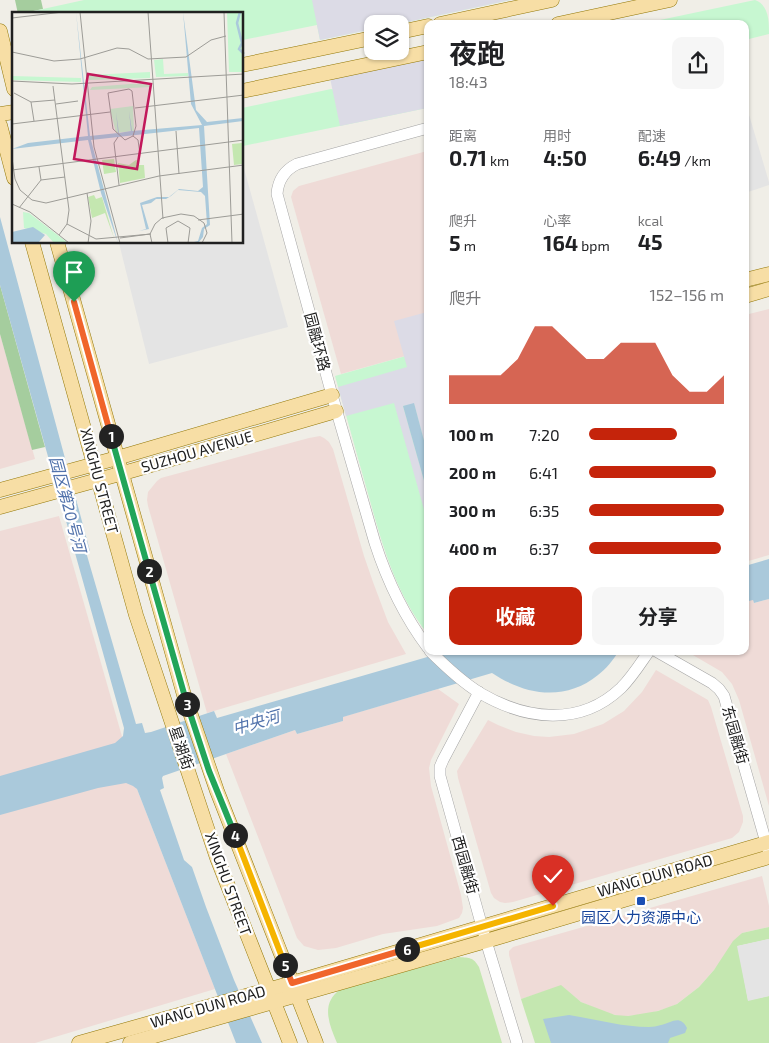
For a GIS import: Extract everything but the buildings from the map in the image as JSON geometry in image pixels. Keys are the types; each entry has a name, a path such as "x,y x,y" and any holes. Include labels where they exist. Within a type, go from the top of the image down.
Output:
{"main road":[{"path":"459,20 552,0"},
{"path":"577,20 670,0"},
{"path":"409,30 424,27"},
{"path":"0,31 12,81"},
{"path":"244,65 364,40"},
{"path":"244,91 424,53"},
{"path":"4,135 12,169"},
{"name":"XINGHU STREET","path":"33,244 136,615 171,718"},
{"name":"XINGHU STREET","path":"58,244 189,712"},
{"path":"749,279 769,274"},
{"path":"749,295 769,289"},
{"name":"SUZHOU AVENUE","path":"0,490 118,458 332,395"},
{"name":"SUZHOU AVENUE","path":"0,507 122,474 336,411"},
{"name":"星湖街","path":"189,712 209,771 316,1043"},
{"name":"星湖街","path":"171,718 191,778"},
{"name":"XINGHU STREET","path":"191,778 217,858 271,996"},
{"name":"WANG DUN ROAD","path":"130,1043 216,1012 294,989 482,927 768,849"},
{"name":"WANG DUN ROAD","path":"294,989 486,941 768,849"},
{"path":"271,996 290,1043"},
{"name":"WANG DUN ROAD","path":"79,1043 216,1012"}],"street":[{"name":"园融环路","path":"424,129 296,164 284,173 278,185 277,194 336,411 381,561 399,603 424,642"},
{"path":"434,655 468,684 498,702 531,713 554,716 577,712 596,705 616,692 632,676 645,655"},
{"name":"东园融街","path":"663,655 712,683 724,696 768,849"},
{"name":"西园融街","path":"479,692 443,760 440,767 440,776 486,941 517,1043"}],"shaded area":[{"path":"312,0 510,0 409,22 409,15 364,15 364,31 320,40"},
{"path":"424,59 424,109 340,126 330,78"},
{"path":"749,114 769,182 769,185 749,192"},
{"path":"424,152 424,351 341,374 291,197 293,191 299,186"},
{"path":"244,169 288,327 149,364 119,244 244,244"},
{"path":"769,309 769,555 749,561 749,314"},
{"path":"424,313 424,441 414,404 403,406 424,480 424,509 394,403 346,416 338,387 407,367 394,321"},
{"path":"0,334 35,459 0,469"},
{"path":"320,436 329,442 333,449 373,582 388,622 406,654 207,713 148,506 148,492 161,478"},
{"path":"59,516 137,789 215,989 35,1043 0,1043 0,531"},
{"path":"753,599 754,603 769,599 769,806 739,700 732,684 722,672 693,655 749,655 749,600"},
{"path":"656,670 708,700 743,816 739,832 732,838 513,902 500,902 494,898 457,771 488,720 516,732 534,736 549,737 574,734 603,724 624,711 642,692"},
{"path":"438,689 459,704 431,760 429,768 431,786 461,895 462,913 459,918 437,926 383,934 336,948 318,950 304,946 297,938 226,754 295,730 297,734 343,721 342,717"},
{"path":"762,876 769,906 769,927 742,933 699,987 677,1004 647,1014 620,1016 607,1013 581,1002 561,986 521,999 509,955 509,951 513,947"},
{"path":"769,939 769,996 748,1001 737,946"}],"green space":[{"path":"15,0 41,0 43,9 18,12"},
{"path":"84,0 510,0 409,22 409,15 364,15 364,31 320,40 317,25 244,40 244,12 29,12"},
{"path":"755,0 760,2 766,10 769,34 749,39 749,20 660,20"},
{"path":"331,89 424,109 244,146 244,108"},
{"path":"0,285 45,447 32,450 0,334"},
{"path":"424,351 424,629 406,600 390,564 335,376"},
{"path":"769,927 769,939 738,946 748,1000 769,996 769,1043 535,1043 521,999 561,985 581,1002 615,1015 628,1016 658,1011 677,1004 699,987 714,970 733,941 742,933"},
{"path":"459,957 475,961 479,967 502,1043 337,1043 329,1021 328,1007 334,995 341,989"}],"water":[{"path":"0,217 90,551 86,552 136,724 142,723 145,733 214,711 217,718 434,655 616,655 601,673 585,684 572,689 559,692 531,690 505,681 492,673 343,717 343,721 297,734 295,730 163,776 164,788 160,790 184,860 192,867 234,980 262,1043 236,1043 137,789 126,783 98,788 0,815 0,776 115,743 123,736 124,728 0,285"},
{"path":"414,403 424,441 424,480 403,406"},
{"path":"769,559 769,599 754,603 753,600 749,601 749,565"},
{"path":"569,1015 639,1027 654,1027 678,1020 687,1028 685,1033 670,1038 668,1043 551,1043 543,1019"}],"place":[{"name":"园区人力资源中心","path":"641,901"}],"route":[{"path":"74,302 184,695 209,771 292,983 553,906"}],"water label":[{"name":"园区第20号河","path":"68,504"},
{"name":"中央河","path":"256,722"}]}
